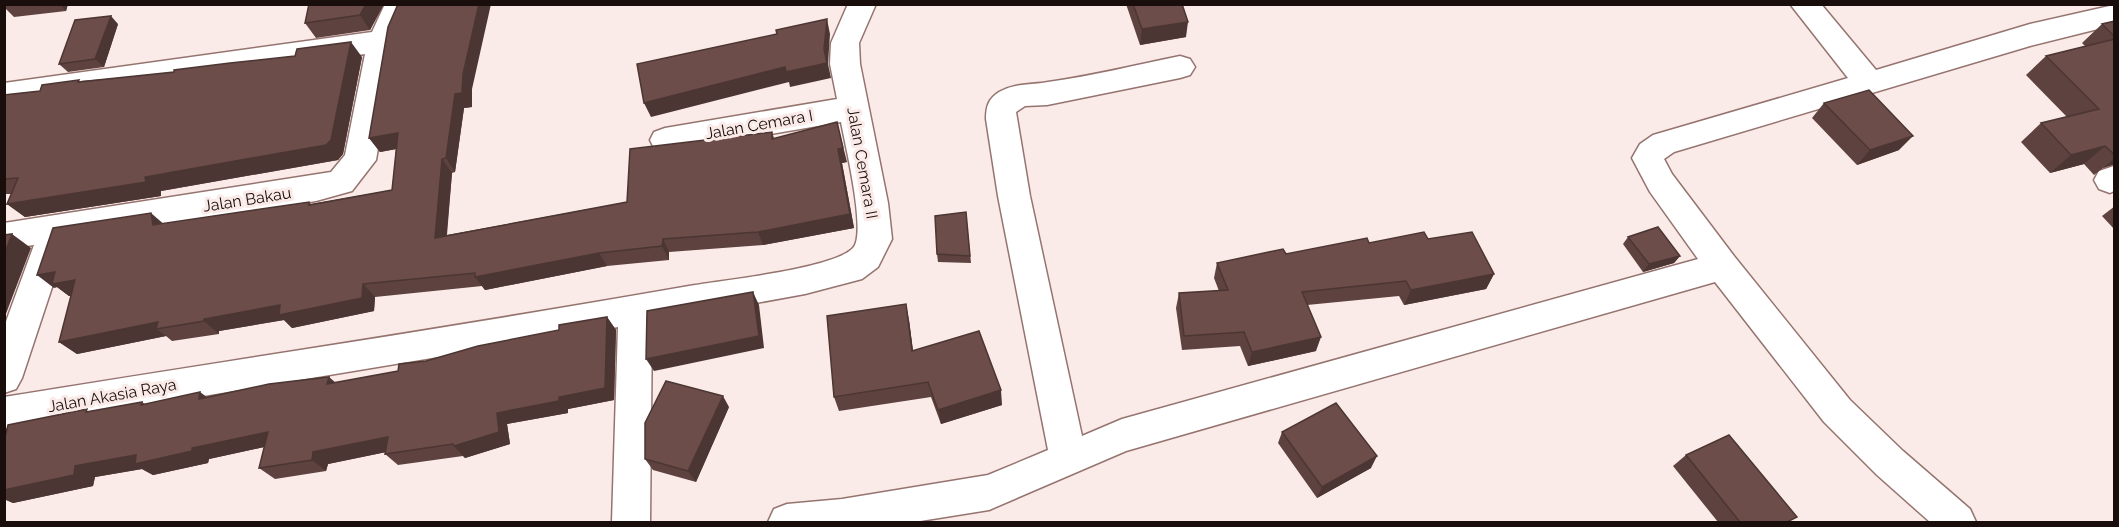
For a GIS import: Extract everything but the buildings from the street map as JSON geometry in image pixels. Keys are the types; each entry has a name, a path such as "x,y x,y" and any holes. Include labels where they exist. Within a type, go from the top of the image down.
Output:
{"street":[{"name":"Jalan Bakau","path":"4,236 55,230 341,182 360,160 382,41 399,4"},
{"name":"Jalan Cemara II","path":"805,280 850,269 866,257 876,240 872,203 845,64 845,43 862,4"},
{"path":"1804,4 1887,77"},
{"path":"1957,522 1890,463 1837,411 1722,266 1661,183 1648,158 1650,151 1686,137 2030,35 2115,15"},
{"path":"4,94 382,41"},
{"path":"1068,457 1014,196 1001,107 1022,95 1047,94 1180,67"},
{"name":"Jalan Cemara I","path":"665,140 853,108"},
{"path":"4,378 55,230"},
{"path":"787,522 842,517 988,492 1122,436 1722,266"},
{"name":"Jalan Akasia Raya","path":"4,413 805,280"},
{"path":"631,522 635,310"}]}
